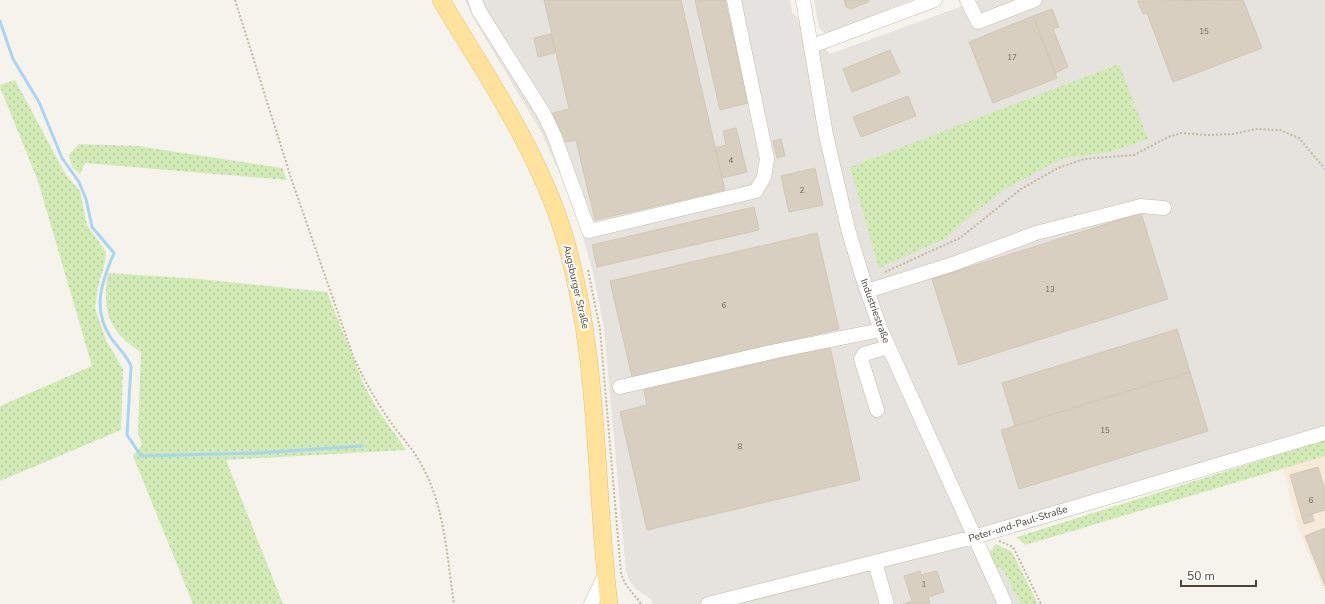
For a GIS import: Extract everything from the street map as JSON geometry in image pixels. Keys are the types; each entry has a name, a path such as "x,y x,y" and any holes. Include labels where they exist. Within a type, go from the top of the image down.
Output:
{"main road":[{"name":"Augsburger Straße","path":"441,0 520,134 547,188 563,232 576,280 586,332 593,403 605,575 609,604"}],"street":[{"path":"476,0 479,11 544,114 554,135 589,231 756,191 764,177 767,159 734,0"},
{"name":"Industriestraße","path":"803,0 826,135 848,229 867,291 888,347 978,536 1005,604"},
{"path":"812,46 935,0"},
{"path":"967,0 978,22 1035,0"},
{"path":"867,291 953,264 1036,233 1141,206 1164,208"},
{"path":"620,387 776,351 881,330"},
{"path":"877,410 860,359 864,354 888,347"},
{"name":"Peter-und-Paul-Straße","path":"708,604 978,536 1325,434"},
{"path":"875,563 887,604"},
{"path":"591,604 605,575"}],"path":[{"path":"235,0 292,181 353,356 366,382 392,425 407,442 422,466 433,491 444,532 454,604"},
{"path":"882,273 960,238 1021,188 1058,168 1084,159 1134,155 1168,137 1182,133 1233,134 1256,129 1280,130 1299,138 1325,169"},
{"path":"978,536 1013,548 1041,604"}],"shaded area":[{"path":"465,0 790,0 792,12 830,54 979,0 1325,0 1325,429 976,534 1006,604 653,604 652,600 636,589 629,580 626,571 604,328 593,272 580,227 562,178 541,132 473,17"},
{"path":"741,0 788,0 797,39 793,40 814,131 774,140"},
{"path":"814,0 911,0 829,33 824,33 819,28"},
{"path":"1325,456 1325,592 1298,528 1283,468"},
{"path":"993,565 1003,570 1020,604 1013,604"}],"green space":[{"path":"1119,64 1148,139 1110,152 1064,158 1007,188 974,213 946,238 879,268 850,167"},
{"path":"15,80 66,175 80,191 87,225 106,252 95,308 106,340 123,369 121,430 0,481 0,406 92,366 38,181 0,87 0,85"},
{"path":"79,144 137,146 282,168 287,180 85,163 80,174 72,167 69,155"},
{"path":"108,273 199,279 327,292 363,383 376,407 406,450 226,460 283,604 193,604 133,456 142,445 138,433 141,352 121,336 114,328 110,319 106,298"},
{"path":"1325,440 1325,456 1025,545 1017,537"},
{"path":"996,544 1012,552 1038,604 1020,604 1003,570 993,565 989,553"}],"building":[{"path":"544,0 681,0 725,190 595,220 576,140 560,143 553,113 569,109"},
{"path":"695,0 725,0 748,103 720,110"},
{"path":"844,0 869,0 868,2 851,9 846,7"},
{"path":"1243,0 1262,48 1173,82 1147,13 1143,14 1138,1"},
{"path":"1052,9 1059,27 1053,29 1068,67 1055,73 1033,16"},
{"path":"1033,16 1057,78 993,103 969,42"},
{"path":"551,34 555,53 538,57 534,38"},
{"path":"890,50 900,73 852,92 843,69"},
{"path":"908,96 916,116 861,137 853,117"},
{"path":"736,128 747,172 722,178 715,148 726,145 723,131"},
{"path":"781,139 785,156 777,158 773,141"},
{"path":"815,168 823,205 789,212 781,176"},
{"path":"754,207 759,230 597,267 592,245"},
{"path":"1141,213 1168,299 959,365 932,279"},
{"path":"817,233 839,329 632,377 610,281"},
{"path":"1177,329 1190,372 1015,426 1002,383"},
{"path":"830,347 860,480 647,530 620,412 647,405 644,390"},
{"path":"1190,372 1208,431 1019,489 1001,430"},
{"path":"1318,467 1325,489 1325,510 1302,517 1290,475"},
{"path":"1312,514 1314,521 1304,524 1302,517"},
{"path":"1325,528 1325,586 1305,536"},
{"path":"920,571 921,575 937,571 944,592 928,597 930,604 903,604 912,601 904,576"}],"waterway":[{"path":"0,21 13,59 39,102 62,158 79,182 86,199 92,227 114,253 102,286 100,307 105,328 131,366 127,435 141,456 258,453 362,446"}]}
